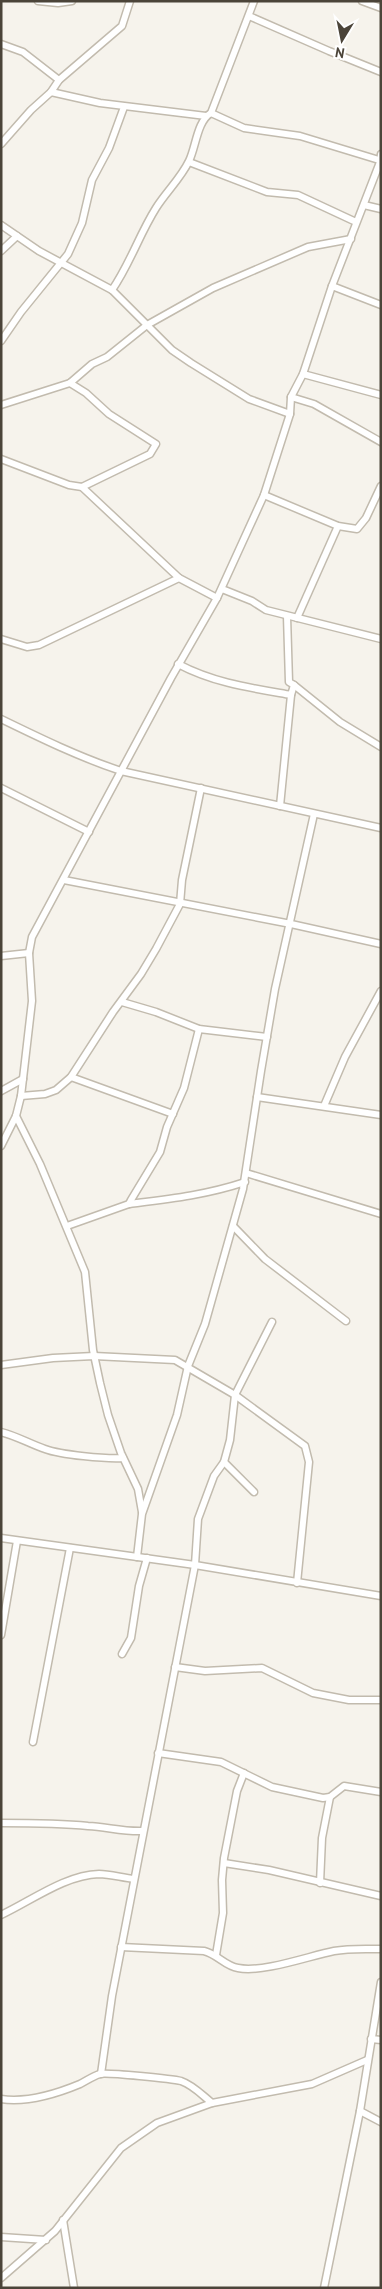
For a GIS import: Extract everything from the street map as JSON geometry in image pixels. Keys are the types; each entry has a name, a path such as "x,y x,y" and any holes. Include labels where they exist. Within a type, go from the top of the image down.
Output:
{"street":[{"path":"38,1 58,3 72,1"},
{"path":"1,144 31,110 51,92 59,80 122,26 130,1"},
{"path":"112,290 126,270 155,209 189,162 254,1"},
{"path":"362,1 381,8"},
{"path":"248,16 381,72"},
{"path":"1,44 23,52 59,80"},
{"path":"1,1146 16,1116 21,1096 32,1001 29,954 32,937 178,664 222,589 264,495 290,414 291,397 303,374 332,286 380,160 300,136 244,128 208,115 124,107 51,92"},
{"path":"1,341 21,312 68,254 82,223 92,180 109,148 124,107"},
{"path":"189,162 267,192 298,195 356,222"},
{"path":"364,205 381,209"},
{"path":"1,225 60,263 112,290 172,350 191,363 249,399 290,414"},
{"path":"1,251 16,236"},
{"path":"1,405 70,383 92,364 107,357 147,325 213,288 308,247 351,239"},
{"path":"332,286 381,305"},
{"path":"303,374 381,395"},
{"path":"70,383 86,393 110,414 156,444 150,454 82,487"},
{"path":"291,397 314,404 381,442"},
{"path":"1,459 69,485 82,487 179,578 217,598"},
{"path":"264,495 338,526 358,529 366,518 381,486"},
{"path":"297,618 338,526"},
{"path":"1,639 26,647 39,645 179,578"},
{"path":"222,589 252,601 266,610 381,639"},
{"path":"287,616 289,682 340,722 381,747"},
{"path":"178,664 198,675 224,683 291,695"},
{"path":"280,806 291,695 294,685"},
{"path":"1,719 60,748 121,771 381,828"},
{"path":"1,788 89,832"},
{"path":"21,1096 45,1094 56,1090 71,1077 113,1012 141,974 180,904 182,880 201,788"},
{"path":"137,1557 142,1514 177,1415 188,1366 205,1324 244,1182 266,1038 314,814"},
{"path":"64,880 291,924 381,944"},
{"path":"1,956 29,954"},
{"path":"324,1106 345,1057 381,991"},
{"path":"122,1002 156,1012 199,1029 266,1038"},
{"path":"128,1204 160,1152 194,1057 199,1029"},
{"path":"71,1077 173,1114"},
{"path":"1,1092 22,1079"},
{"path":"257,1097 381,1115"},
{"path":"16,1116 40,1164 85,1272 94,1356 108,1415 123,1458 138,1489 142,1514"},
{"path":"246,1173 381,1214"},
{"path":"67,1226 128,1204 184,1198 218,1191 244,1182"},
{"path":"233,1226 265,1259 346,1321"},
{"path":"101,2074 121,1947 195,1565 198,1519 214,1476 224,1462 230,1440 235,1395 272,1322"},
{"path":"1,1365 53,1358 94,1356 174,1360 188,1366 235,1395 305,1446 309,1462 297,1583"},
{"path":"1,1432 15,1435 46,1450 110,1459 123,1458"},
{"path":"224,1462 254,1492"},
{"path":"1,1538 195,1565 381,1596"},
{"path":"1,1635 17,1541"},
{"path":"33,1742 70,1548"},
{"path":"122,1654 130,1638 138,1586 148,1558"},
{"path":"175,1667 205,1671 262,1668 313,1693 349,1700 381,1700"},
{"path":"158,1753 221,1762 272,1788 323,1798 330,1797 344,1786 381,1792"},
{"path":"216,1955 224,1913 222,1880 224,1863 234,1806 244,1773"},
{"path":"320,1883 322,1838 330,1797"},
{"path":"1,1823 62,1824 99,1827 117,1831 143,1831"},
{"path":"224,1863 269,1870 381,1896"},
{"path":"1,1915 55,1887 82,1878 99,1874 134,1880"},
{"path":"121,1947 204,1952 216,1955 226,1964 238,1968 276,1965 335,1951 381,1949"},
{"path":"324,2288 360,2111 381,1982"},
{"path":"371,2039 381,2040"},
{"path":"1,2278 46,2240 121,2148 158,2123 212,2103 312,2084 368,2060"},
{"path":"1,2099 15,2101 38,2097 78,2085 101,2074 180,2081 192,2086 212,2103"},
{"path":"360,2111 381,2122"},
{"path":"63,2220 74,2288"},
{"path":"1,2237 46,2240"}]}
